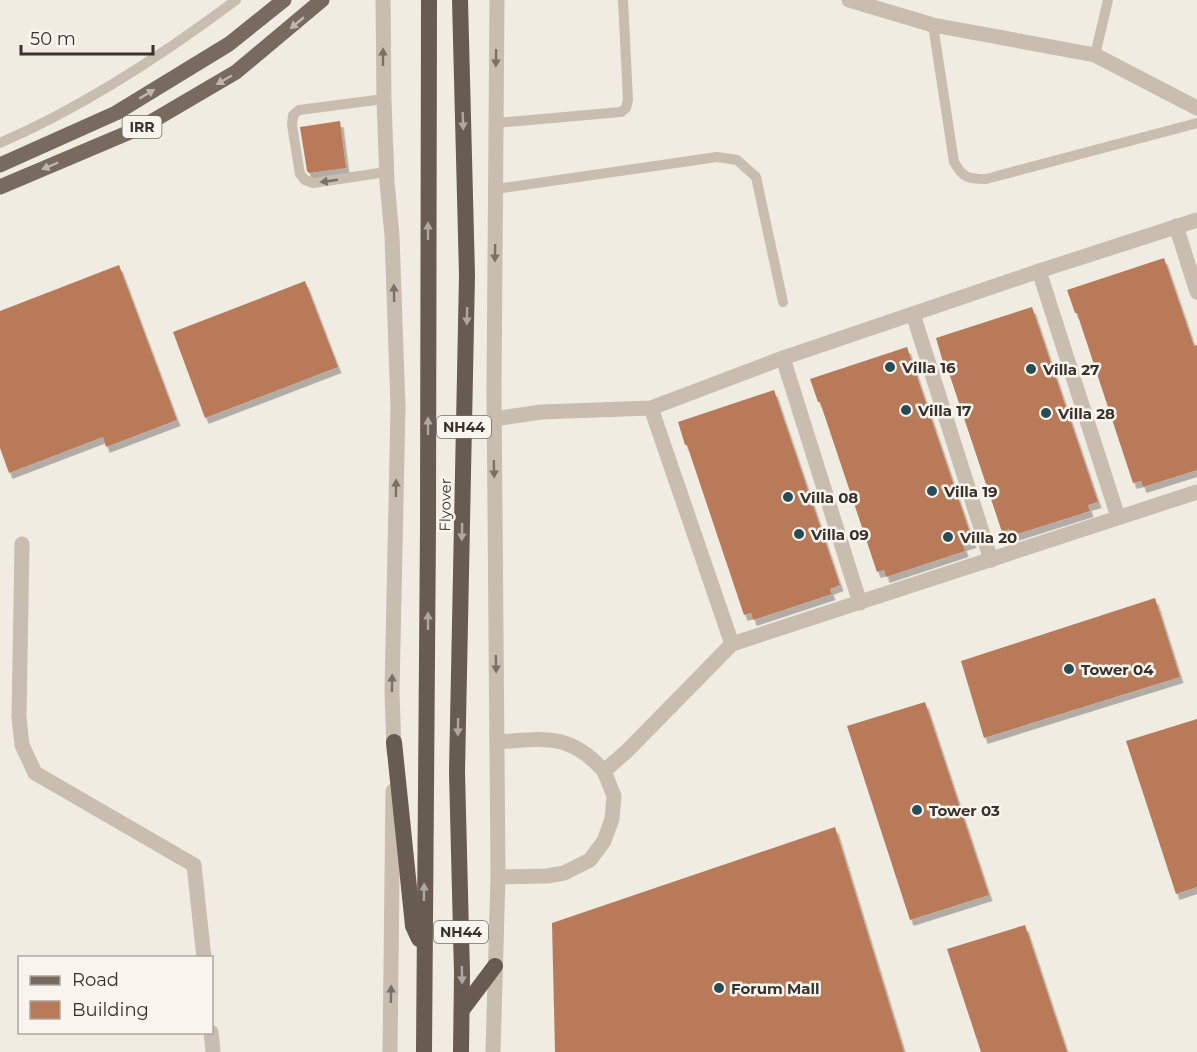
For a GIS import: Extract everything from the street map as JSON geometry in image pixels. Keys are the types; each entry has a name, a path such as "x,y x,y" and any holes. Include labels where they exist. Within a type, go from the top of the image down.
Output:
{"highway":[{"name":"Flyover","path":"423,951 427,722 429,0"},
{"name":"Flyover","path":"460,0 467,275 457,760 462,1010"},
{"path":"394,742 413,926 423,951"},
{"name":"NH44","path":"423,951 424,1052"},
{"path":"462,1010 495,966"},
{"name":"NH44","path":"461,1052 462,1010"}],"main road":[{"name":"IRR","path":"0,165 116,113 229,44 284,0"},
{"name":"IRR","path":"0,187 144,126 236,72 322,0"}],"street":[{"path":"383,0 384,99 393,236 398,407 392,692 394,742 390,1052"},
{"path":"493,1052 498,877 494,419 497,0"},
{"path":"849,0 933,25 1095,55 1197,108"},
{"path":"494,419 541,412 651,408 783,358 1197,220"},
{"path":"1176,226 1197,292"},
{"path":"1039,271 1118,517"},
{"path":"913,314 991,560"},
{"path":"783,358 860,603"},
{"path":"651,408 732,644"},
{"path":"604,771 627,751 732,644 1197,492"},
{"path":"21,544 19,717 22,745 35,773 194,865 204,956"},
{"path":"497,742 558,740 583,751 604,771 614,796 612,819 604,841 590,860 564,873 547,876 498,877"},
{"path":"211,1034 213,1052"}],"lane":[{"path":"497,123 621,112 626,108 628,100 623,0"},
{"path":"1095,55 1108,0"},
{"path":"0,143 40,125 143,64 231,1"},
{"path":"933,25 954,162 960,173 971,179 986,179 1197,123"},
{"path":"384,99 299,110 293,115 292,125 300,174 305,180 313,183 387,172"},
{"path":"496,189 717,157 737,160 756,177 783,302"}],"building":[{"path":"340,121 346,168 309,173 300,127"},
{"path":"1164,258 1194,346 1197,345 1197,470 1143,487 1141,481 1133,483 1077,313 1075,313 1067,290"},
{"path":"119,265 177,420 106,447 103,437 9,473 0,448 0,311"},
{"path":"305,281 338,367 205,418 173,332"},
{"path":"1032,307 1098,502 1088,505 1090,511 1011,536 1009,529 1002,532 936,338"},
{"path":"907,347 973,542 963,545 965,551 886,577 884,570 877,572 820,402 818,402 810,379"},
{"path":"774,390 840,585 830,589 832,594 753,620 751,613 744,615 678,422"},
{"path":"1155,598 1180,677 984,738 961,661"},
{"path":"925,702 989,895 910,920 847,726"},
{"path":"1197,719 1197,887 1176,894 1126,741"},
{"name":"Forum Mall","path":"835,827 904,1052 555,1052 552,923"},
{"path":"1025,925 1067,1052 981,1052 947,949"}],"place":[{"name":"Villa 16","path":"890,367"},
{"name":"Villa 27","path":"1031,369"},
{"name":"Villa 17","path":"906,410"},
{"name":"Villa 28","path":"1046,413"},
{"name":"Villa 19","path":"932,491"},
{"name":"Villa 08","path":"788,497"},
{"name":"Villa 09","path":"799,534"},
{"name":"Villa 20","path":"948,537"},
{"name":"Tower 04","path":"1069,669"},
{"name":"Tower 03","path":"917,810"},
{"name":"Forum Mall","path":"719,988"}]}
